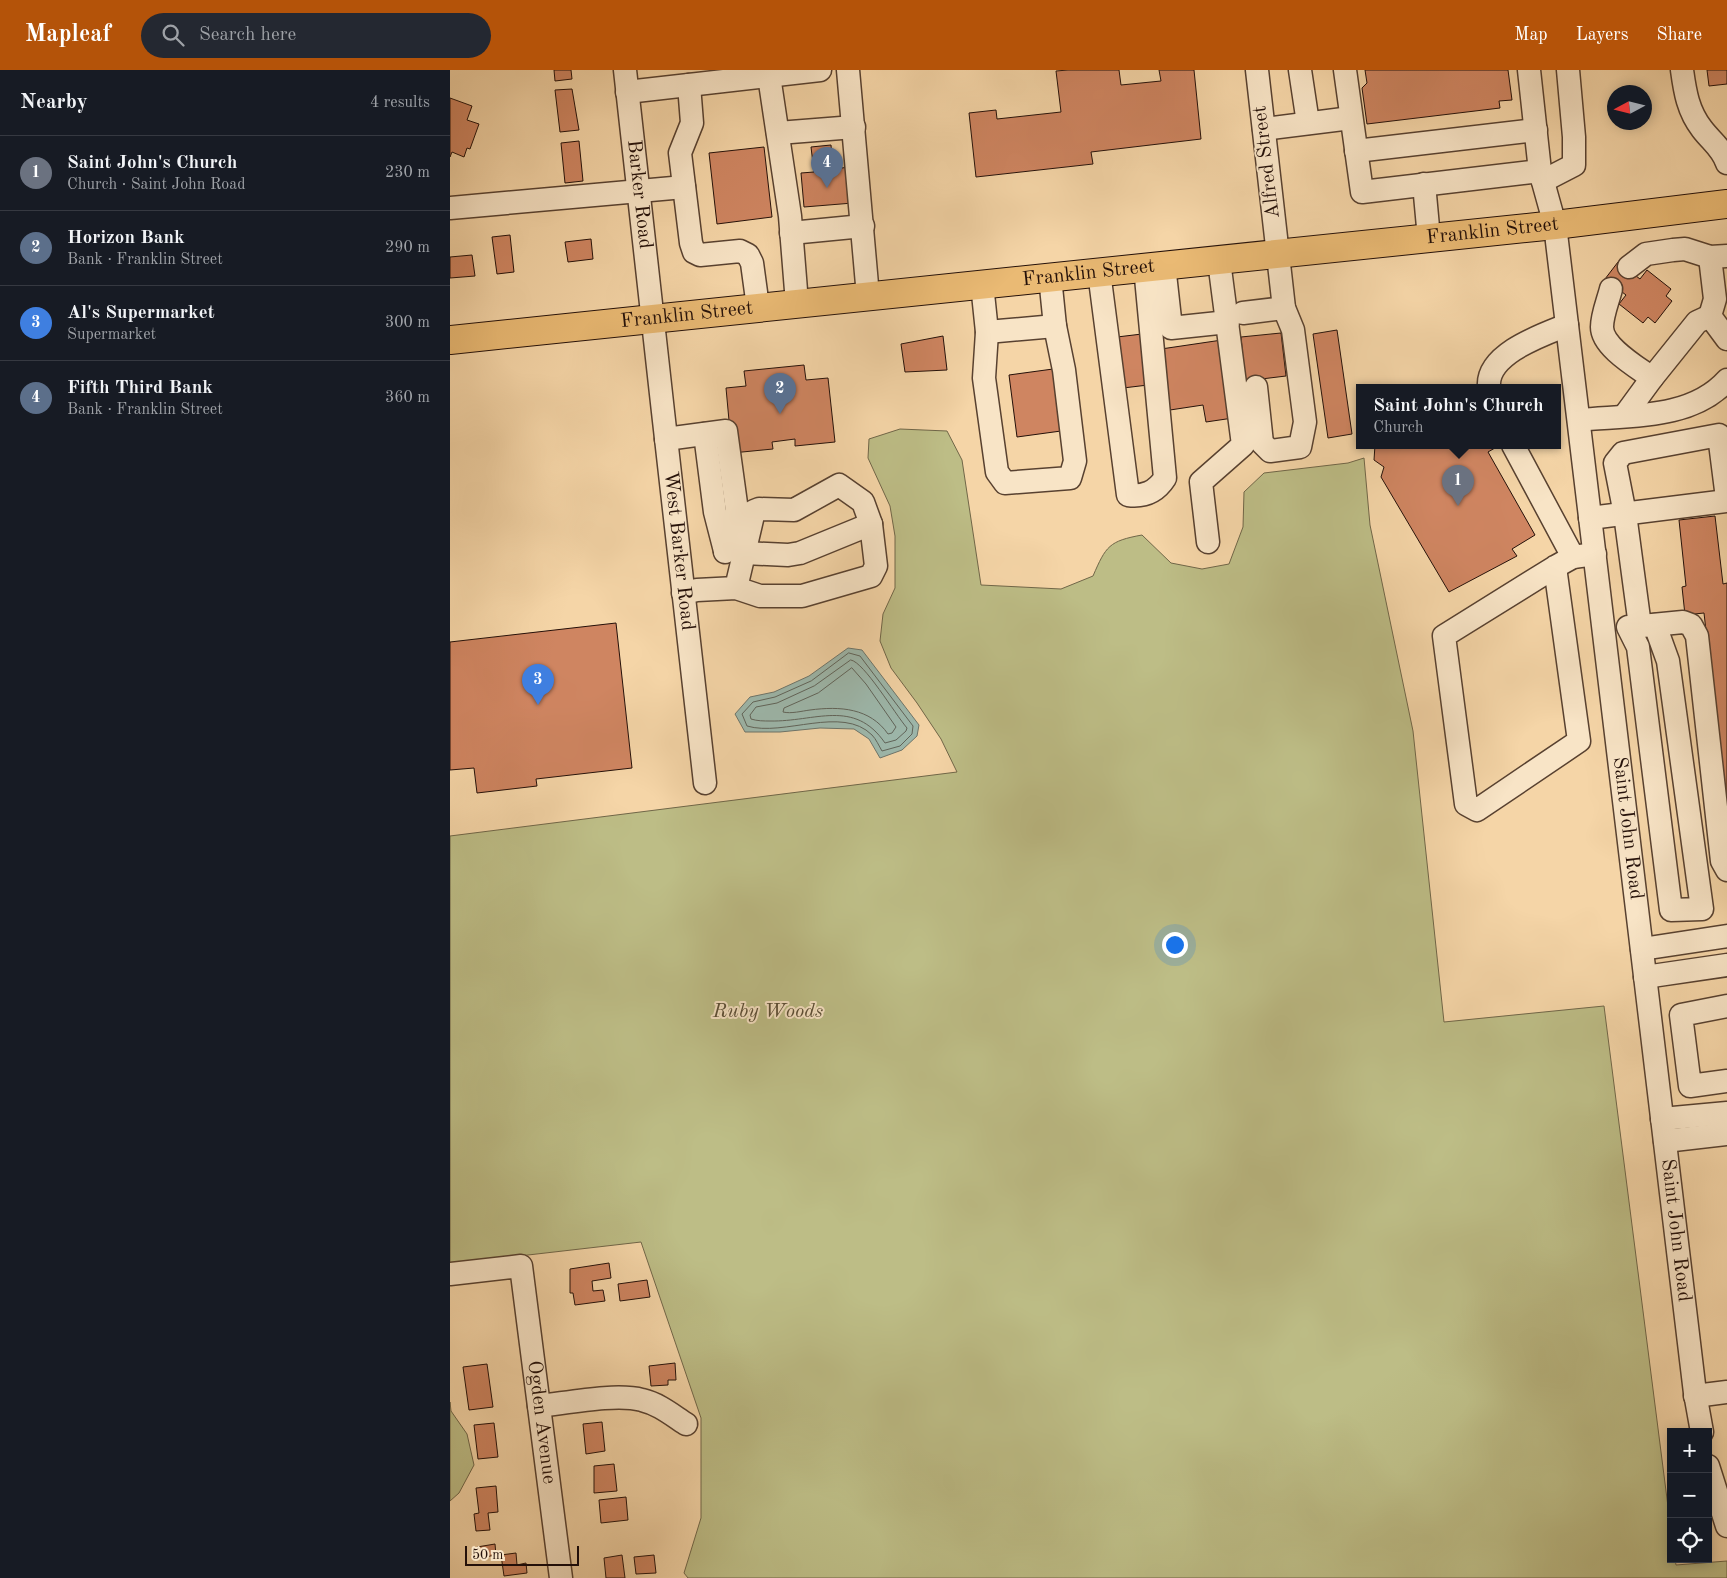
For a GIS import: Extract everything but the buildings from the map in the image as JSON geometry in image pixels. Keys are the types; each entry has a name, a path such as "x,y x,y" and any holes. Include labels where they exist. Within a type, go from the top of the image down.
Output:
{"main road":[{"name":"Franklin Street","path":"450,340 1155,266 1220,261 1555,225 1727,204"}],"street":[{"name":"Barker Road","path":"625,70 652,318"},
{"path":"627,92 820,70"},
{"path":"848,70 868,296"},
{"name":"Alfred Street","path":"1256,387 1262,443 1270,451 1300,447 1305,422 1293,330 1284,308 1257,70"},
{"path":"1300,70 1308,124"},
{"path":"1345,70 1362,192 1424,184 1542,176 1574,165 1574,137 1568,70"},
{"name":"Saint John Road","path":"1529,70 1542,176 1555,225 1590,518 1574,559 1604,630 1695,1396 1701,1428"},
{"path":"1682,70 1686,98 1692,114 1724,154 1727,163"},
{"path":"769,76 791,233 796,303"},
{"path":"689,85 692,122 680,153 691,243 694,252 700,255 740,251 748,255 752,263 758,307"},
{"path":"1264,129 1351,118"},
{"path":"778,133 854,128"},
{"path":"1356,151 1536,130"},
{"path":"1424,184 1429,238"},
{"path":"450,208 684,187"},
{"path":"791,233 863,226"},
{"path":"1625,415 1697,322 1710,316 1715,299 1719,256 1685,249 1673,250 1646,254 1629,267"},
{"path":"1208,542 1201,482 1243,445 1235,318 1220,261"},
{"path":"1155,266 1170,328 1284,308"},
{"path":"1099,272 1128,495 1140,496 1158,488 1165,478 1155,266"},
{"path":"982,284 987,332 984,378 997,472 1005,483 1070,478 1075,461 1064,370 1055,326 1050,277"},
{"path":"1611,289 1603,320 1604,336 1609,345 1652,378"},
{"path":"1710,316 1727,340"},
{"name":"West Barker Road","path":"652,318 705,783"},
{"path":"1489,384 1492,368 1504,356 1546,333 1568,325"},
{"path":"987,332 1055,326"},
{"path":"1579,420 1665,412 1684,407 1703,400 1718,390 1727,380"},
{"path":"666,439 726,431 737,511 734,553 728,588"},
{"path":"1641,626 1668,661 1702,909 1671,910 1638,647 1641,626 1625,514 1615,463 1623,453 1719,436 1727,498"},
{"path":"1515,449 1574,559 1577,728 1579,740 1477,810 1466,804 1444,636 1574,559"},
{"path":"683,593 728,588 760,596 802,596 871,576 876,566 871,524 862,502 839,485 794,510 759,509 754,511 734,553"},
{"path":"1590,518 1727,502"},
{"path":"734,553 788,555 800,553 871,524"},
{"path":"1604,630 1683,622 1691,625 1697,636 1722,861 1727,870"},
{"path":"1577,728 1615,724"},
{"path":"1642,949 1727,936"},
{"path":"1645,977 1727,966"},
{"path":"1727,1006 1682,1015 1690,1086 1727,1081"},
{"path":"1662,1119 1727,1113"},
{"path":"1665,1141 1727,1134"},
{"name":"Ogden Avenue","path":"450,1274 521,1266 561,1578"},
{"path":"1695,1396 1727,1392"},
{"path":"539,1406 616,1398 642,1400 663,1409 686,1424"},
{"path":"1710,1473 1727,1526"}],"green space":[{"name":"Ruby Woods","path":"900,429 947,431 962,460 981,585 1061,589 1093,576 1101,558 1115,543 1142,535 1171,563 1202,569 1229,564 1243,527 1244,492 1264,473 1348,463 1364,458 1370,525 1413,731 1444,1022 1604,1006 1667,1499 1667,1563 1676,1563 1676,1565 1727,1561 1727,1578 688,1578 684,1573 701,1518 701,1418 641,1242 450,1264 450,836 957,772 941,739 891,668 880,641 883,614 895,588 895,536 890,506 868,458 869,439"},
{"path":"450,1402 451,1411 467,1434 474,1465 459,1493 450,1501"}],"water":[{"path":"848,648 862,650 919,725 917,736 902,750 880,758 869,739 854,729 820,728 780,732 745,732 735,714 750,697 774,692 809,676"}],"place":[{"name":"Fifth Third Bank","path":"827,188"},
{"name":"Horizon Bank","path":"780,414"},
{"name":"Saint John's Church","path":"1458,506"},
{"name":"Al's Supermarket","path":"538,705"}]}
